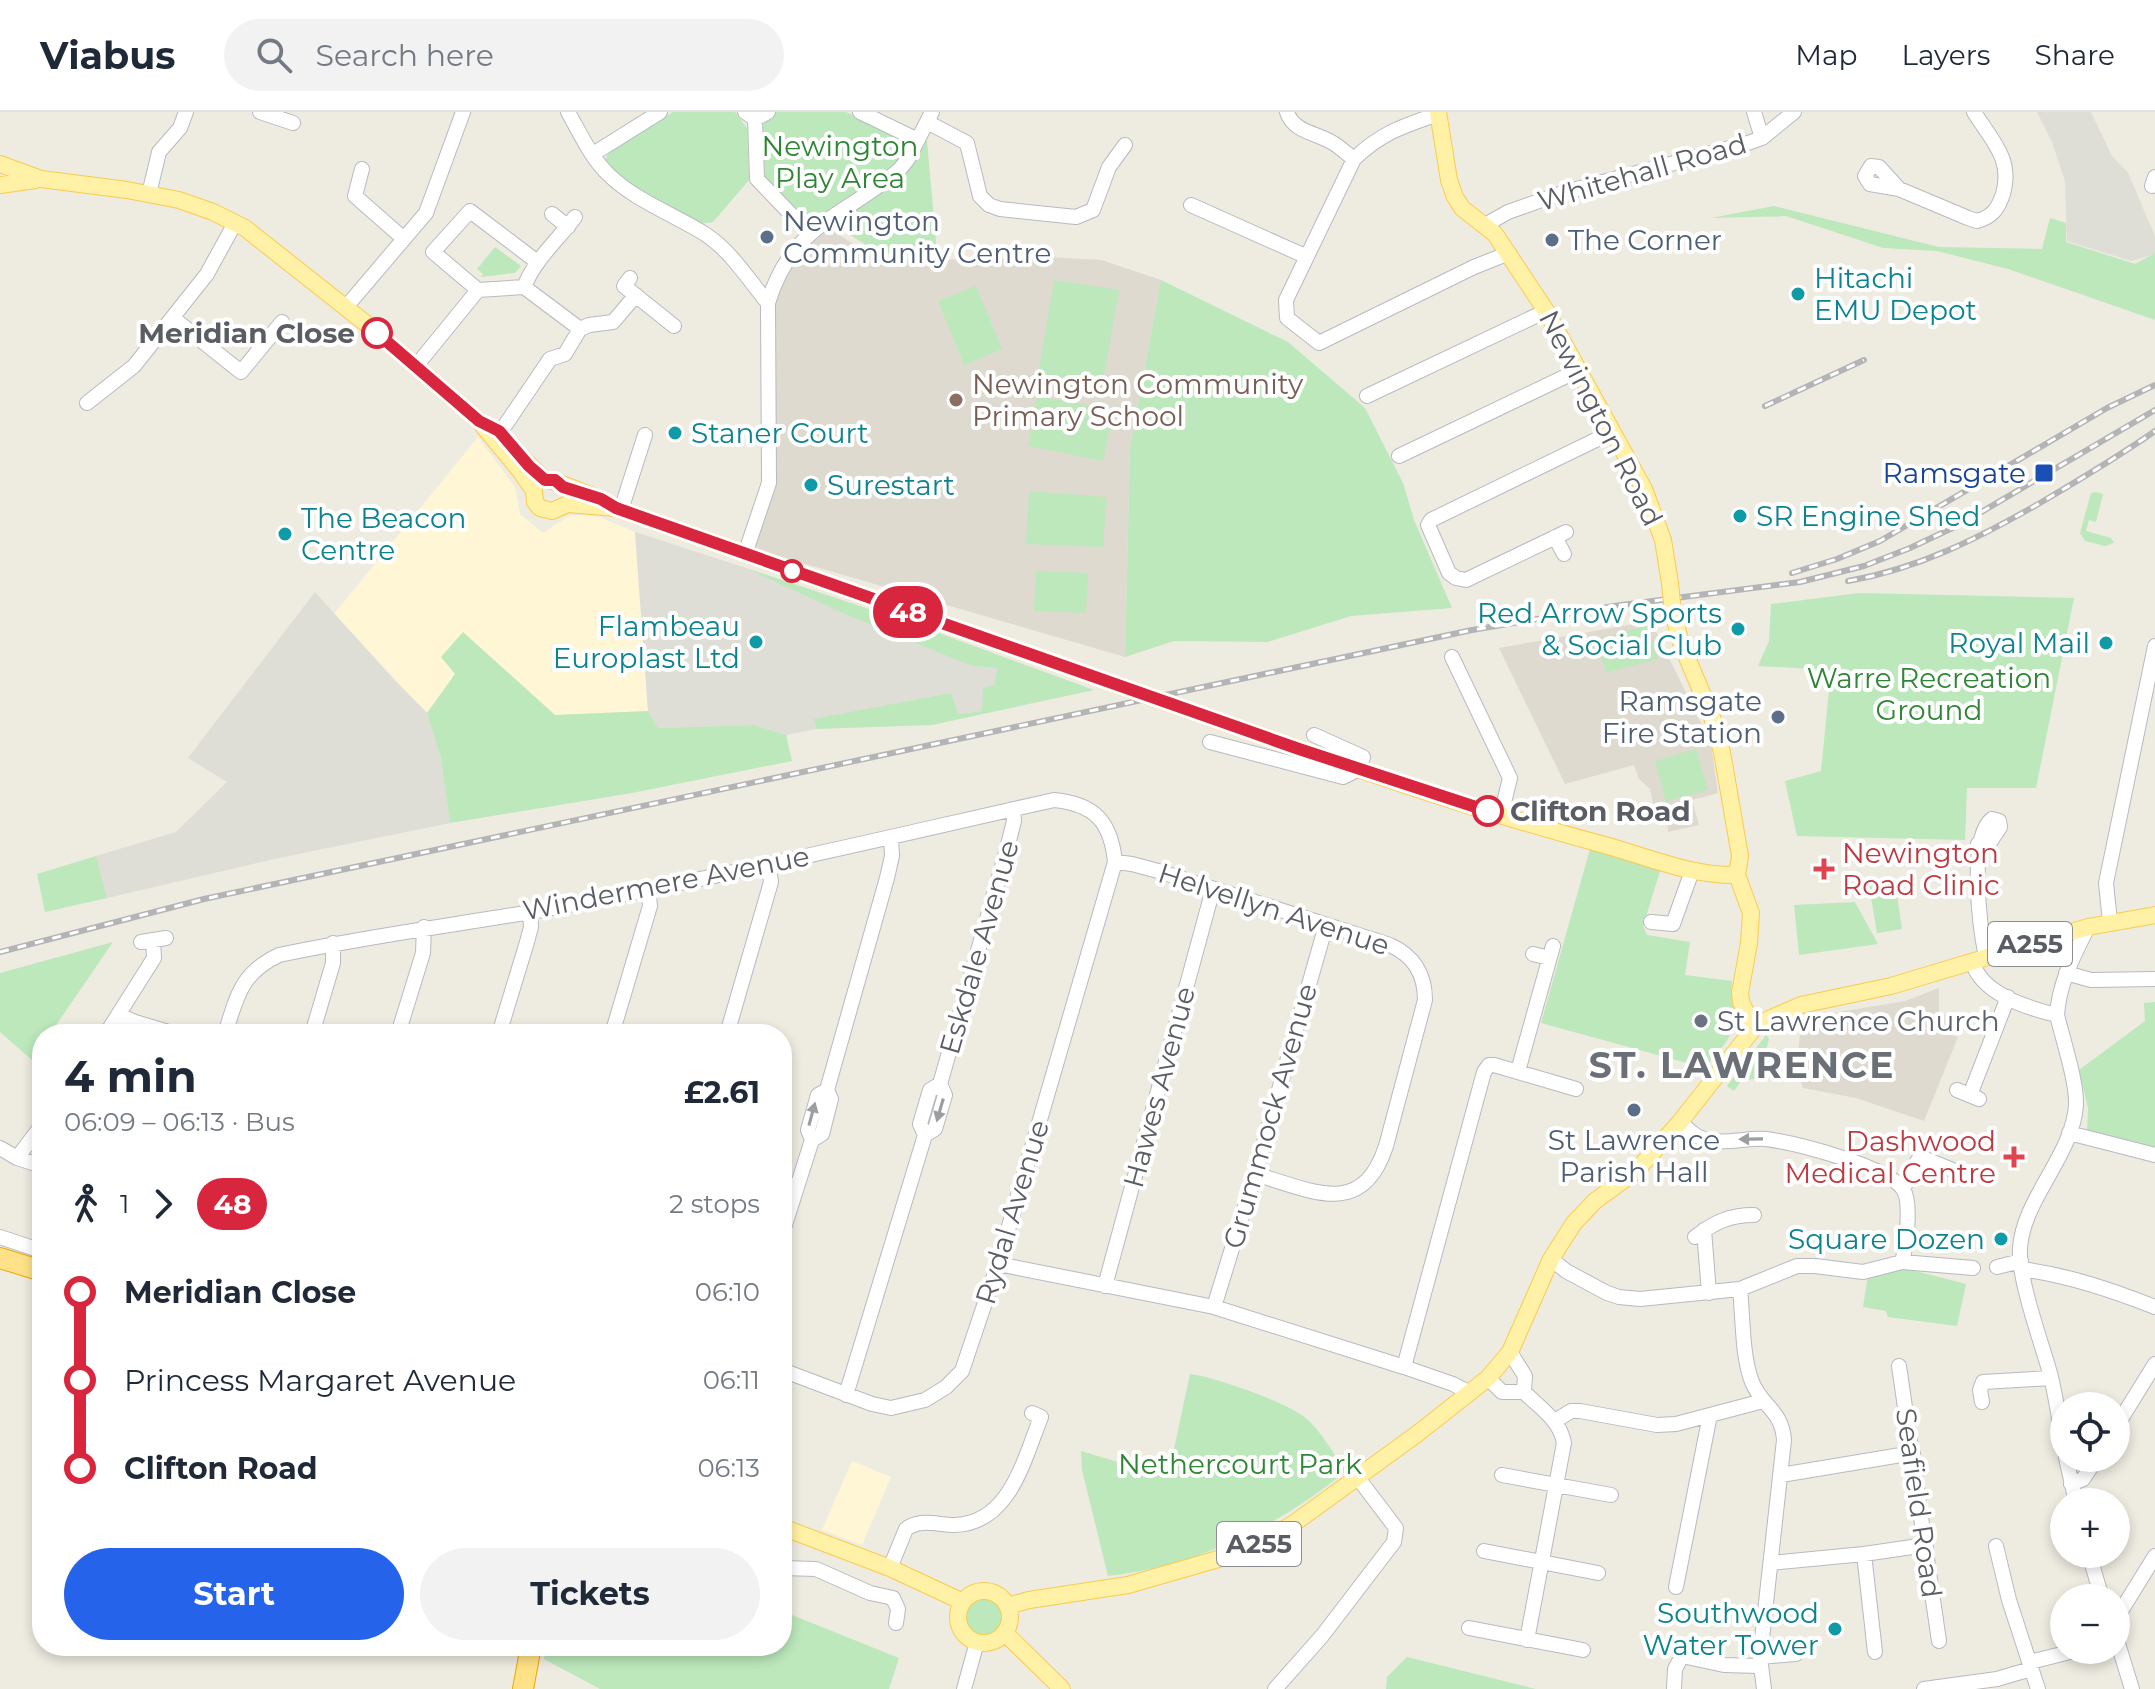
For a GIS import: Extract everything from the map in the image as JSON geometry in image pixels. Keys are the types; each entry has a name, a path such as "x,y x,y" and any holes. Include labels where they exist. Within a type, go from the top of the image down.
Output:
{"highway":[{"path":"0,1258 32,1268"},
{"path":"523,1689 529,1656"}],"main road":[{"name":"Newington Road","path":"1438,113 1449,180 1455,197 1462,208 1485,225 1509,253 1546,311 1656,517 1681,643 1717,732 1740,856 1737,875 1751,913 1740,993 1741,1002 1754,1028"},
{"path":"0,164 41,179 149,194 196,206 235,223 302,271 479,421 499,431 529,466 539,485"},
{"path":"0,185 41,179"},
{"path":"563,487 565,497 561,505 552,511 540,508 533,498 539,485 555,480 563,487 601,499 618,509 1359,769 1692,871 1715,876 1737,875"},
{"path":"561,505 618,509"},
{"name":"A255","path":"1008,1606 1128,1585 1246,1551 1293,1524 1470,1393 1488,1378 1510,1352 1551,1259 1574,1223 1595,1201 1636,1171 1680,1122 1754,1028 1801,1005 1891,986 2088,927 2155,915"},
{"path":"792,1531 890,1568 963,1602"},
{"path":"988,1591 1002,1598 1008,1606 1010,1620 1005,1633 993,1642 977,1642 969,1638 959,1624 958,1615 963,1602 972,1594 988,1591"},
{"path":"1005,1633 1062,1689"}],"street":[{"path":"149,194 159,152 180,128 186,112"},
{"path":"260,112 293,123"},
{"path":"346,307 426,213 463,112"},
{"path":"568,112 602,168 628,190 705,234 722,248 768,303"},
{"path":"593,154 660,112"},
{"path":"860,112 918,140"},
{"path":"1287,112 1296,126 1333,143 1354,159"},
{"path":"1754,112 1762,138"},
{"name":"Whitehall Road","path":"1485,225 1508,212 1562,193 1762,138 1794,112"},
{"path":"1899,189 1977,221 1993,214 2000,203 2007,170 1974,112"},
{"path":"1438,113 1372,141 1354,159 1305,256 1286,300 1285,312 1291,323 1319,343 1509,253"},
{"path":"756,114 757,179 809,233"},
{"path":"745,554 769,483 768,303 779,271 789,254 809,233 892,176 908,159 930,117 967,143 980,196 994,208 1012,211 1076,217 1093,210 1109,167 1125,145"},
{"path":"362,169 355,196 404,239"},
{"path":"1191,205 1305,256"},
{"path":"536,261 470,211 433,252 478,290 524,287 580,329"},
{"path":"524,287 536,261 545,256 571,222 552,214"},
{"path":"87,403 134,366 207,274 235,223"},
{"path":"630,278 624,286 674,326"},
{"path":"416,366 478,290"},
{"path":"506,424 533,388 534,379 550,359 565,354 580,329 613,322 636,295"},
{"path":"1367,396 1546,311"},
{"path":"173,318 241,372 282,322"},
{"path":"1399,456 1579,370"},
{"path":"1564,554 1561,534 1466,580 1456,578 1449,573 1428,525 1431,520 1612,432"},
{"path":"618,509 645,435"},
{"path":"2110,922 2106,883 2155,646"},
{"path":"1452,657 1509,774 1510,783 1501,815"},
{"path":"1210,742 1343,777 1359,769 1363,757 1314,735"},
{"name":"Windermere Avenue","path":"228,1024 237,994 260,964 279,955 424,927 530,912 768,864 1054,800 1082,806 1096,815 1110,834 1115,862"},
{"name":"Eskdale Avenue","path":"846,1395 925,1135 920,1124 930,1090 940,1084 1007,849 1014,821 1013,809"},
{"path":"792,1203 812,1140 822,1134 831,1099 827,1090 887,878 892,856 891,837"},
{"path":"1978,844 1982,941 1979,978 2008,997 2057,1015"},
{"name":"Helvellyn Avenue","path":"1115,862 1132,864 1213,889 1404,952 1421,974 1425,1000 1386,1146 1370,1180 1356,1190 1336,1194 1319,1193 1255,1174"},
{"name":"Rydal Avenue","path":"792,1374 891,1408 925,1400 946,1387 962,1371 998,1264 1115,862"},
{"path":"730,1024 771,882 768,864"},
{"path":"1651,922 1673,924 1692,871"},
{"path":"615,1024 650,906 648,888"},
{"name":"Hawes Avenue","path":"1105,1286 1213,889"},
{"path":"502,1024 531,927 530,912"},
{"name":"Grummock Avenue","path":"1214,1307 1326,925"},
{"path":"401,1024 423,953 424,927"},
{"path":"2054,1392 2021,1265 2020,1248 2027,1222 2069,1133 2076,1105 2057,1015 2066,973 2088,927"},
{"path":"113,1024 154,958 153,940"},
{"path":"315,1024 333,963 333,943"},
{"path":"1518,1071 1551,952 1533,954"},
{"path":"2066,973 2091,980 2155,979"},
{"path":"1969,1094 2008,997"},
{"path":"120,1015 146,1024"},
{"path":"1404,1367 1484,1072 1489,1065 1494,1065 1518,1071 1567,1091"},
{"path":"1680,1122 1699,1137 1713,1141 1765,1139 1837,1155 1872,1170 1903,1189"},
{"path":"2069,1133 2155,1155"},
{"path":"17,1158 32,1138"},
{"path":"0,1148 32,1163"},
{"path":"1902,1262 1907,1210 1903,1189 1918,1160 1923,1158 1967,1176"},
{"path":"1709,1293 1700,1233 1720,1220 1735,1215 1754,1215"},
{"path":"0,1237 32,1248"},
{"path":"1551,1259 1566,1271 1619,1297 1640,1299 1740,1289 1797,1266 1863,1272 1902,1262 1973,1268"},
{"path":"998,1264 1214,1307 1404,1367 1470,1393"},
{"path":"1997,1267 2021,1265 2116,1292 2155,1307"},
{"path":"1740,1289 1749,1372 1763,1401 1772,1407 1783,1427 1781,1475 1760,1662 1764,1689"},
{"path":"1510,1352 1525,1376 1524,1392"},
{"path":"2130,1404 2155,1364"},
{"name":"Seafield Road","path":"1899,1366 1939,1641"},
{"path":"1488,1378 1502,1392 1524,1392 1555,1421 1562,1430 1564,1443 1527,1640"},
{"path":"1982,1402 1980,1390 1983,1382 2051,1378"},
{"path":"1555,1421 1571,1411 1580,1411 1657,1425 1676,1424 1763,1401"},
{"path":"890,1568 906,1529 911,1525 918,1522 959,1525 984,1516 998,1506 1016,1480 1041,1417 1032,1413"},
{"path":"1676,1587 1710,1415"},
{"path":"1781,1475 1913,1453"},
{"path":"2069,1472 2072,1488"},
{"path":"2071,1484 2083,1479 2088,1472"},
{"path":"1502,1475 1611,1495"},
{"path":"1275,1689 1322,1636 1394,1542 1396,1528 1358,1478"},
{"path":"1771,1563 1926,1545"},
{"path":"1996,1546 2009,1600 2038,1689"},
{"path":"1484,1551 1598,1573"},
{"path":"1864,1554 1875,1652"},
{"path":"2130,1596 2155,1556"},
{"path":"792,1568 816,1569 870,1593 893,1598 898,1609 896,1623"},
{"path":"1469,1628 1583,1650"},
{"path":"964,1689 977,1642"},
{"path":"1674,1689 1673,1677 1680,1653 1743,1668 1796,1654"},
{"path":"1924,1689 1997,1679 2050,1659"},
{"path":"2124,1664 2132,1689"}],"shaded area":[{"path":"2037,112 2091,112 2112,156 2128,173 2155,236 2155,254 2131,261 2067,241 2065,181 2052,142"},
{"name":"Newington Community Primary School","path":"827,227 885,261 1046,257 1101,260 1161,280 1130,447 1125,657 754,549 776,483 772,321 777,290 798,254"},
{"path":"478,437 515,487 520,514 543,533 570,515 597,516 635,532 648,711 555,715 463,632 455,674 427,713 334,614"},
{"path":"635,532 746,568 972,666 997,668 994,686 983,711 957,714 951,693 814,720 816,729 786,735 755,725 658,728 648,711"},
{"path":"315,592 427,713 441,759 450,823 274,859 107,898 96,856 176,832 227,782 188,758"},
{"path":"1651,621 1711,744 1718,793 1692,800 1699,825 1668,832 1667,805 1654,808 1650,789 1639,779 1634,765 1565,784 1499,648"},
{"path":"1939,988 1939,1014 1949,1015 1944,1032 1958,1037 1924,1121 1856,1098 1803,1088 1797,1067 1800,1033 1807,1030 1803,1018 1905,1001"},
{"path":"852,1461 891,1477 862,1545 822,1530"}],"green space":[{"path":"673,112 735,112 747,128 749,180 713,222 699,224 623,180 605,160 609,152"},
{"name":"Newington Play Area","path":"773,112 846,112 908,141 909,145 894,166 864,189 824,213 804,218 765,178 763,125"},
{"path":"927,140 937,254 905,255 882,251 861,242 835,224 893,185 911,168"},
{"path":"1774,206 1939,247 2042,249 2050,218 2066,223 2066,242 2135,264 2155,253 2155,320 2008,269 1937,251 1883,248 1786,216 1711,218"},
{"path":"495,247 521,266 515,273 481,277 483,274 477,269"},
{"path":"1054,280 1119,290 1101,392 1037,381"},
{"path":"1161,280 1288,342 1365,408 1403,483 1414,520 1452,608 1351,616 1268,642 1174,641 1125,657 1130,447"},
{"path":"976,286 1002,349 964,365 938,301"},
{"path":"1037,396 1114,410 1103,461 1028,446"},
{"path":"1029,491 1107,497 1103,547 1026,544"},
{"path":"2091,493 2103,494 2096,522 2089,520 2086,531 2111,538 2114,543 2105,546 2085,541 2080,533"},
{"path":"746,568 914,624 1094,690 932,725 816,729 814,719 951,693 958,714 982,711 983,688 994,685 997,668 972,666 845,614"},
{"path":"1036,571 1088,573 1086,613 1034,611"},
{"name":"Warre Recreation Ground","path":"1859,593 2074,598 2036,788 1967,788 1965,840 1797,836 1785,781 1821,771 1831,670 1758,666 1769,641 1771,604"},
{"path":"1648,625 1657,659 1606,673 1597,639"},
{"path":"463,632 555,715 648,711 658,728 755,725 786,735 792,761 632,793 450,823 441,759 427,713 455,674 441,657"},
{"path":"1696,749 1708,790 1666,802 1655,761"},
{"path":"1590,849 1661,868 1643,926 1647,935 1690,942 1685,975 1732,981 1734,1014 1731,1033 1705,1068 1541,1023"},
{"path":"96,856 107,898 45,912 37,874"},
{"path":"1895,881 1902,929 1877,933 1869,885"},
{"path":"1855,902 1878,944 1799,955 1794,905"},
{"path":"113,942 57,1024 32,1024 32,1060 0,1032 0,973"},
{"path":"2155,1002 2155,1148 2087,1132 2088,1108 2079,1070 2145,1021 2144,1003"},
{"path":"1766,1035 1769,1039 1759,1078 1741,1081 1734,1091 1727,1086"},
{"path":"1900,1267 1966,1284 1957,1326 1888,1317 1886,1311 1863,1307 1868,1275"},
{"name":"Nethercourt Park","path":"1190,1374 1252,1392 1299,1413 1319,1432 1346,1471 1292,1510 1234,1541 1173,1563 1108,1576 1082,1470 1081,1451 1168,1477"},
{"path":"984,1598 998,1603 1003,1617 998,1631 984,1636 970,1631 965,1617 970,1603"},
{"path":"792,1615 899,1658 889,1689 600,1689 544,1659 544,1656 792,1656"},
{"path":"1407,1657 1536,1689 1386,1689 1387,1677"}],"railway":[{"path":"1765,406 1864,360"},
{"path":"1792,573 1880,541 2107,408 2155,385"},
{"path":"0,952 204,899 1472,630 1614,606 1800,582 1864,566 1961,524 2155,410"},
{"path":"1848,581 1899,569 1971,540 2055,494 2155,431"}],"bus line":[{"name":"48","path":"377,333 479,421 499,431 545,480 555,480 563,487 607,501 616,508 1273,740 1488,811"}],"place":[{"name":"Newington Community Centre","path":"767,237"},
{"name":"The Corner","path":"1552,240"},
{"name":"Hitachi EMU Depot","path":"1798,294"},
{"name":"Meridian Close","path":"377,333"},
{"name":"Newington Community Primary School","path":"956,400"},
{"name":"Staner Court","path":"675,433"},
{"name":"Ramsgate","path":"2044,473"},
{"name":"Surestart","path":"811,485"},
{"name":"SR Engine Shed","path":"1740,516"},
{"name":"The Beacon Centre","path":"285,534"},
{"name":"Red Arrow Sports & Social Club","path":"1738,629"},
{"name":"Flambeau Europlast Ltd","path":"756,642"},
{"name":"Royal Mail","path":"2106,643"},
{"name":"Ramsgate Fire Station","path":"1778,717"},
{"name":"Clifton Road","path":"1488,811"},
{"name":"Newington Road Clinic","path":"1824,869"},
{"name":"St Lawrence Church","path":"1701,1021"},
{"name":"St Lawrence Parish Hall","path":"1634,1110"},
{"name":"Dashwood Medical Centre","path":"2014,1157"},
{"name":"Square Dozen","path":"2001,1239"},
{"name":"Southwood Water Tower","path":"1835,1629"}],"district":[{"name":"ST. LAWRENCE","path":"1742,1065"}]}
